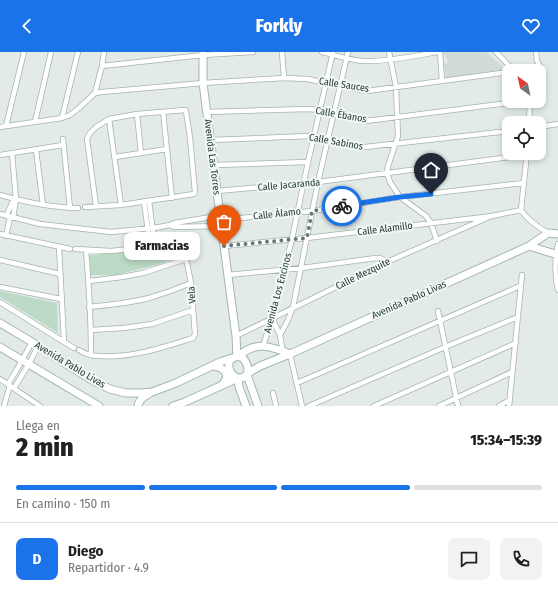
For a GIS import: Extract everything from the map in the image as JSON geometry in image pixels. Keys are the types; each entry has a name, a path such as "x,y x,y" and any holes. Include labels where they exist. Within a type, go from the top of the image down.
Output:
{"street":[{"path":"6,126 24,52"},
{"path":"35,122 51,52"},
{"path":"62,118 78,52"},
{"path":"0,127 62,118 70,115 94,93 102,66 104,52"},
{"path":"102,66 203,53 253,52"},
{"path":"282,52 284,78"},
{"path":"322,52 368,62 437,52"},
{"name":"Avenida Los Encinos","path":"280,336 293,307 318,182 348,52"},
{"path":"390,52 396,87 398,136 387,173 390,182 400,197 426,216 431,223 436,241"},
{"path":"440,52 442,81"},
{"path":"496,52 507,64"},
{"name":"Avenida Las Torres","path":"203,53 203,83 236,336 236,357"},
{"name":"Avenida Los Encinos","path":"263,346 285,269 332,53"},
{"path":"535,53 539,64"},
{"name":"Calle Sauces","path":"94,93 203,83 284,78 302,78 367,91 502,73"},
{"name":"Calle Ébanos","path":"207,112 298,109 319,110 366,121 502,104"},
{"path":"85,207 121,205 192,195 195,192 190,138 185,110 137,114 109,119 96,127 90,133 87,139 96,206"},
{"path":"163,112 172,198"},
{"path":"137,114 141,153"},
{"path":"109,119 121,205"},
{"path":"546,126 558,124"},
{"name":"Calle Sabinos","path":"210,140 303,136 314,137 357,147 365,147 502,132"},
{"path":"63,139 70,208"},
{"path":"0,155 64,145"},
{"path":"115,157 167,149"},
{"path":"36,150 43,205"},
{"path":"6,236 15,198 12,153"},
{"name":"Calle Jacaranda","path":"217,191 304,184 502,157"},
{"path":"526,160 521,210 541,229 548,233 558,234"},
{"path":"214,165 308,162"},
{"name":"Calle Álamo","path":"170,225 174,227 212,226 221,223 312,211 400,197 524,183"},
{"path":"0,195 43,205 78,208"},
{"path":"147,201 149,214 154,228 155,246"},
{"name":"Calle Alamillo","path":"224,246 307,238 492,216 521,210"},
{"path":"0,214 40,224 111,232 170,225 211,217 219,211"},
{"path":"149,214 148,228 150,247"},
{"name":"Calle Mezquite","path":"236,336 387,262 492,216"},
{"path":"211,217 212,226"},
{"path":"194,220 195,226"},
{"name":"Avenida Pablo Livas","path":"247,374 287,353 529,246 548,233"},
{"name":"Vela","path":"0,234 59,247 86,250 111,251 179,244 183,247 191,283 195,334 193,338 139,353 108,356 91,355"},
{"path":"558,244 555,272 558,290"},
{"path":"529,246 557,255"},
{"path":"59,247 64,342"},
{"path":"0,302 76,349 91,355 89,281 86,250"},
{"path":"228,275 302,268 376,258 380,258 387,262"},
{"path":"89,281 143,273 186,259"},
{"path":"0,260 60,274"},
{"path":"510,406 522,275"},
{"path":"90,307 116,305 148,298 172,291 191,283"},
{"path":"296,383 520,286"},
{"path":"0,287 61,299"},
{"path":"91,330 124,328 152,324 193,310"},
{"path":"438,311 458,406"},
{"path":"310,406 518,317"},
{"path":"272,318 287,353 302,406"},
{"name":"Avenida Pablo Livas","path":"0,323 90,379 110,389 126,393 152,392 236,357 244,351 257,346 274,348 287,353"},
{"path":"374,406 516,343"},
{"path":"4,406 16,371 25,362 35,344"},
{"path":"11,386 22,375 25,362 35,344"},
{"name":"Avenida Pablo Livas","path":"0,347 99,406"},
{"path":"250,348 246,356 249,362 255,366 260,366"},
{"path":"238,378 233,376 229,367 229,362 236,357 245,360 248,369 247,374 258,406"},
{"path":"213,366 223,369 226,374 227,377 222,386"},
{"path":"16,371 22,375"},
{"path":"439,406 512,372"},
{"path":"173,406 238,378 242,378 247,374"},
{"path":"238,378 239,387 246,406"},
{"path":"0,379 40,406"},
{"path":"239,387 242,382 250,382"},
{"path":"138,406 139,401 152,392"},
{"path":"272,393 276,406"},
{"path":"499,406 510,400"}],"shaded area":[{"path":"443,52 486,52 502,66 502,70 446,78 444,65 448,62 446,56"}],"green space":[{"path":"178,247 180,256 156,265 116,275 90,275 89,255"},
{"path":"0,291 57,303 58,333 0,297"}],"way so far":[{"path":"224,246 307,238 312,211 342,206"}],"place":[{"name":"Farmacias","path":"224,246"}],"route":[{"path":"342,206 431,194"}]}
